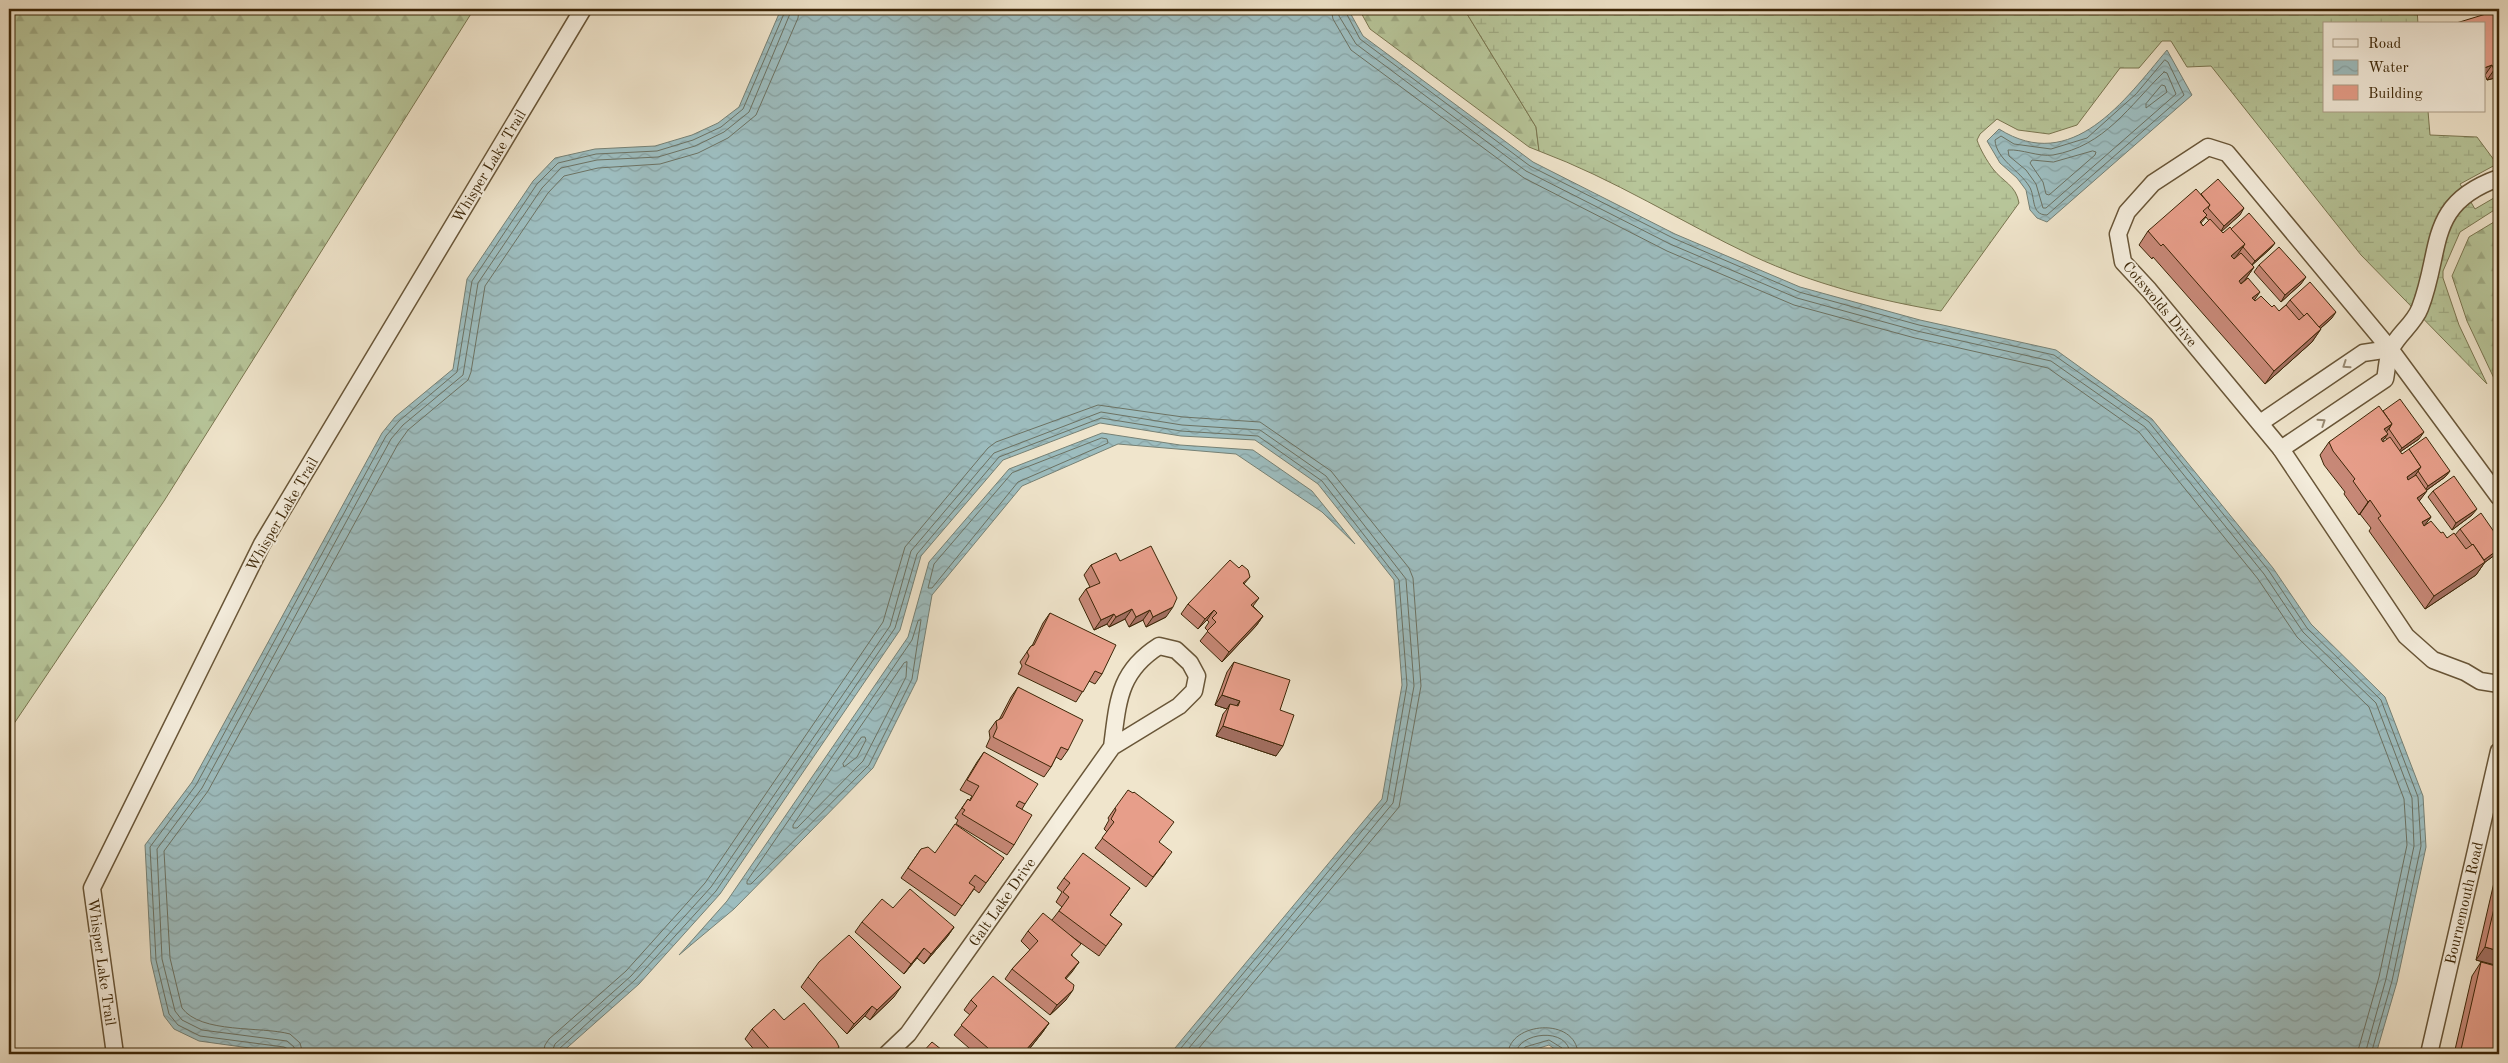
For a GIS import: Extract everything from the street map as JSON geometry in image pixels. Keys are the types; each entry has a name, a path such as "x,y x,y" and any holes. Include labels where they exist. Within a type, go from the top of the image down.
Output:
{"street":[{"name":"Whisper Lake Trail","path":"114,1054 92,888 262,544 583,9"},
{"name":"Cotswolds Drive","path":"2499,497 2390,349 2227,153 2208,147 2153,183 2127,212 2118,234 2123,262 2149,290 2282,449 2406,636 2433,660 2465,672 2480,681 2499,684"},
{"path":"2282,449 2385,379 2390,349 2420,308 2439,229 2452,208 2474,189 2499,178"},
{"path":"2260,423 2363,353 2390,349"},
{"name":"Galt Lake Drive","path":"888,1054 908,1034 1112,747 1179,706 1194,691 1197,676 1190,663 1176,650 1159,646 1142,657 1129,672 1117,712 1112,747"},
{"name":"Bournemouth Road","path":"2429,1054 2499,751"}],"green space":[{"path":"9,9 474,9 164,501 9,731"},
{"path":"1359,9 1464,9 1536,127 1539,151 1529,147 1370,29"},
{"path":"1464,9 2417,9 2418,22 2323,22 2323,112 2428,112 2430,135 2477,137 2497,164 2460,184 2475,209 2499,195 2499,207 2460,232 2443,271 2443,278 2459,325 2487,384 2361,255 2211,66 2187,67 2171,41 2162,41 2139,68 2120,68 2077,125 2049,134 2018,130 1997,119 1980,134 1977,140 1984,155 1993,169 2015,192 2019,203 1941,311 1845,290 1799,275 1753,256 1594,174 1539,151 1536,127"},
{"path":"2499,219 2499,389 2467,321 2452,276 2469,237"}],"water":[{"path":"781,9 1348,9 1363,36 1533,162 1675,234 1800,287 1920,320 2056,350 2152,419 2273,568 2311,624 2385,697 2423,796 2426,847 2397,982 2376,1054 1562,1054 1549,1045 1520,1054 1170,1054 1382,799 1402,685 1394,580 1318,484 1255,440 1181,436 1100,423 1003,460 921,556 900,630 720,894 639,984 560,1054 293,1054 199,1041 174,1029 164,1016 151,961 145,845 192,782 382,433 395,417 453,369 467,279 533,181 555,158 595,149 655,146 692,135 718,123 739,107"},
{"path":"2167,50 2192,95 2047,222 2037,218 2030,210 2026,190 2017,178 2000,163 1987,141 1999,129 2025,141 2050,143 2073,137 2095,126 2133,90"},
{"path":"1102,433 1180,445 1253,450 1312,491 1355,544 1322,512 1236,454 1118,444 1022,486 932,595 917,680 873,768 734,909 679,955 727,901 908,637 929,562 1009,469"}],"building":[{"path":"2499,10 2499,69 2494,70 2492,65 2486,67 2486,22 2460,22"},
{"path":"2218,179 2244,208 2224,226 2208,208 2210,205 2201,194"},
{"path":"2196,189 2210,205 2203,211 2207,215 2200,222 2203,226 2210,219 2223,233 2230,227 2245,244 2231,256 2234,259 2241,253 2254,267 2239,281 2241,284 2248,278 2260,292 2252,298 2255,301 2261,296 2279,311 2286,305 2299,320 2307,313 2321,329 2274,371 2163,244 2161,246 2148,231"},
{"path":"2249,213 2275,243 2255,261 2243,247 2245,244 2231,229"},
{"path":"2279,247 2306,277 2285,295 2259,265"},
{"path":"2310,282 2336,312 2319,327 2307,313 2304,316 2290,300"},
{"path":"2400,399 2424,432 2402,448 2389,429 2392,424 2383,411"},
{"path":"2379,406 2392,424 2384,429 2388,434 2381,439 2383,442 2390,437 2402,454 2409,449 2421,467 2407,477 2408,480 2416,475 2427,491 2417,498 2431,517 2422,522 2424,526 2431,521 2447,538 2454,533 2466,549 2473,544 2485,562 2434,596 2378,518 2381,516 2353,481 2355,479 2333,451 2329,442"},
{"path":"2426,437 2450,471 2428,486 2418,471 2421,467 2409,449"},
{"path":"2454,476 2477,509 2456,523 2433,491"},
{"path":"2481,513 2499,539 2499,549 2484,560 2460,529"},
{"path":"1151,546 1177,598 1173,607 1153,617 1150,610 1136,617 1132,609 1116,617 1114,614 1101,620 1086,589 1100,583 1091,565 1116,553 1120,561"},
{"path":"1230,560 1239,568 1242,565 1248,570 1250,577 1243,583 1259,598 1251,605 1263,616 1229,652 1207,631 1216,622 1212,618 1217,613 1214,610 1205,619 1188,604"},
{"path":"1050,613 1116,645 1102,674 1095,671 1083,692 1025,664 1029,656 1027,652 1034,645"},
{"path":"1234,662 1290,680 1280,710 1294,715 1283,746 1223,726 1230,704 1238,706 1240,701 1222,695"},
{"path":"1018,687 1083,720 1068,750 1061,747 1051,767 993,737 997,728 996,721 1002,718"},
{"path":"984,752 1038,784 1025,804 1019,801 1016,806 1032,815 1014,845 962,814 965,810 962,808 968,799 970,801 979,786 967,780"},
{"path":"1128,790 1134,792 1174,822 1159,842 1172,852 1153,877 1102,838 1114,822 1111,819 1116,810 1115,808"},
{"path":"955,824 1004,858 986,883 975,875 969,883 975,887 962,906 908,868 921,849 928,847 935,853"},
{"path":"1083,853 1130,888 1110,915 1122,924 1106,946 1059,911 1069,897 1063,892 1070,883 1064,878"},
{"path":"2499,887 2499,951 2485,947"},
{"path":"910,889 954,927 931,954 924,948 911,964 862,922 882,899 893,908"},
{"path":"1043,913 1081,944 1071,955 1079,962 1065,978 1074,985 1073,990 1057,1005 1012,969 1038,941 1028,931"},
{"path":"849,935 901,987 877,1010 872,1006 854,1024 808,977 819,962"},
{"path":"2481,962 2499,967 2499,1054 2460,1054"},
{"path":"993,976 1049,1023 1026,1050 1027,1054 995,1054 961,1025 977,1006 971,1000"},
{"path":"804,1003 839,1047 831,1054 774,1054 752,1029 774,1009 784,1020"},
{"path":"932,1042 947,1054 921,1054"}]}
